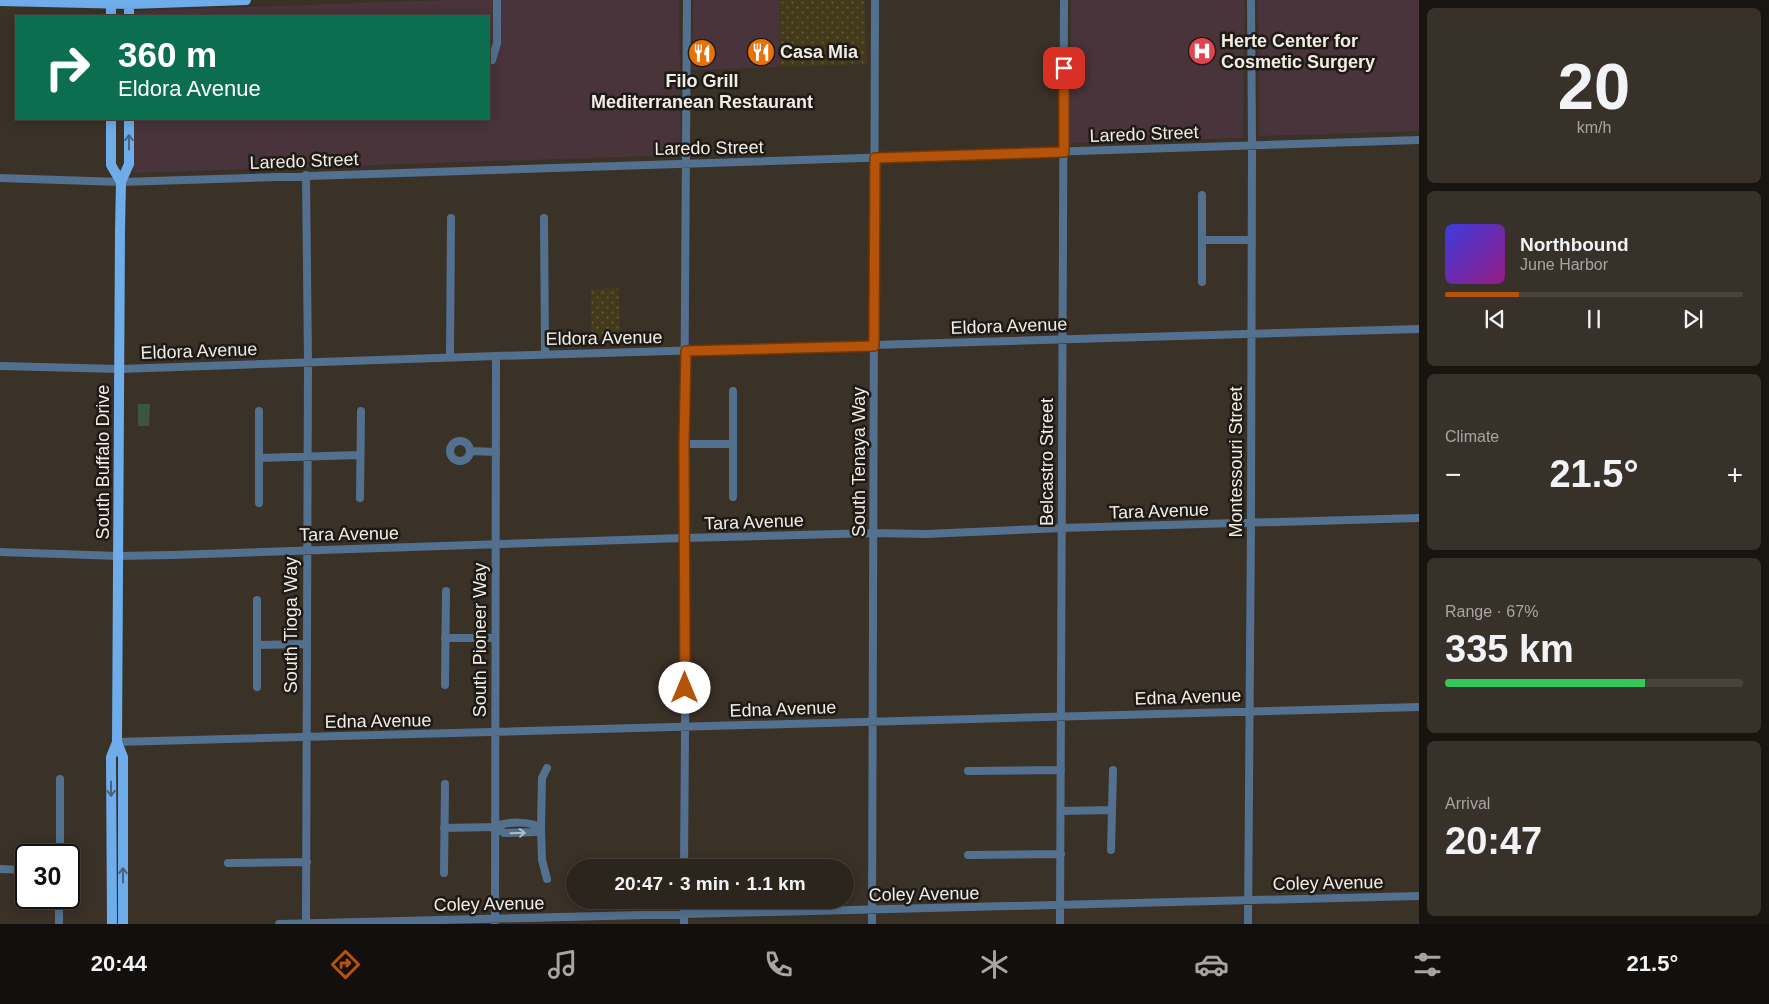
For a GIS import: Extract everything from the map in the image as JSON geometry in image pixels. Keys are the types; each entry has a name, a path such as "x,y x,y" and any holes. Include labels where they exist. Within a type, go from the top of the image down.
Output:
{"main road":[{"path":"0,1 129,2 246,0"},
{"path":"111,2 111,15"},
{"path":"129,2 129,15"},
{"name":"South Buffalo Drive","path":"111,120 111,165 121,182"},
{"name":"South Buffalo Drive","path":"123,924 123,757 118,742 121,182 129,164 129,120"},
{"name":"South Buffalo Drive","path":"112,924 111,757 118,742"}],"street":[{"path":"492,60 498,43 497,0"},
{"path":"684,859 687,0"},
{"name":"South Tenaya Way","path":"872,924 875,0"},
{"name":"Belcastro Street","path":"1060,924 1064,0"},
{"name":"Montessouri Street","path":"1248,924 1252,334 1251,0"},
{"name":"Laredo Street","path":"0,178 121,182 1419,140"},
{"name":"South Tioga Way","path":"306,175 308,362 305,737 306,924"},
{"path":"1202,195 1202,282"},
{"path":"450,357 451,218"},
{"path":"544,218 545,354"},
{"path":"1202,240 1252,240"},
{"name":"Eldora Avenue","path":"0,366 120,369 545,354 1419,329"},
{"name":"South Pioneer Way","path":"495,922 496,356"},
{"path":"733,392 733,497"},
{"path":"259,410 259,503"},
{"path":"360,498 361,411"},
{"path":"684,444 733,444"},
{"path":"470,451 496,452"},
{"path":"259,458 360,455"},
{"name":"Tara Avenue","path":"0,552 119,556 684,538 874,533 925,534 1062,528 1419,518"},
{"path":"445,685 446,590"},
{"path":"256,687 257,600"},
{"path":"445,638 495,638"},
{"path":"257,645 306,644"},
{"name":"Edna Avenue","path":"118,742 1248,710 1419,707"},
{"path":"547,879 542,860 541,828 542,778 548,768"},
{"path":"968,772 1061,770"},
{"path":"1111,850 1113,770"},
{"path":"60,779 60,844"},
{"path":"444,872 445,784"},
{"path":"1061,811 1112,810"},
{"path":"444,828 495,827 504,833 536,832 541,828"},
{"path":"968,855 1061,854"},
{"path":"228,863 306,862"},
{"path":"0,869 15,870"},
{"name":"Coley Avenue","path":"279,924 495,922 684,915 1419,896"},
{"path":"59,909 59,924"},
{"path":"684,909 684,924"}],"shaded area":[{"path":"447,0 679,0 681,155 133,173 133,120 490,120 490,15 134,15 134,11"},
{"path":"693,0 779,0 780,67 692,70"},
{"path":"1071,0 1245,0 1243,138 1070,143"},
{"path":"1258,0 1419,0 1419,131 1259,136"}],"green space":[{"path":"138,404 150,404 149,426 138,426"}],"sand":[{"path":"779,0 864,0 867,64 780,67"},
{"path":"619,288 620,344 591,345 591,289"}],"place":[{"name":"Herte Center for Cosmetic Surgery","path":"1202,51"},
{"name":"Casa Mia","path":"761,52"},
{"name":"Filo Grill Mediterranean Restaurant","path":"702,53"}],"route":[{"path":"685,688 684,444 686,351 874,346 875,158 1064,152 1064,68"}]}
